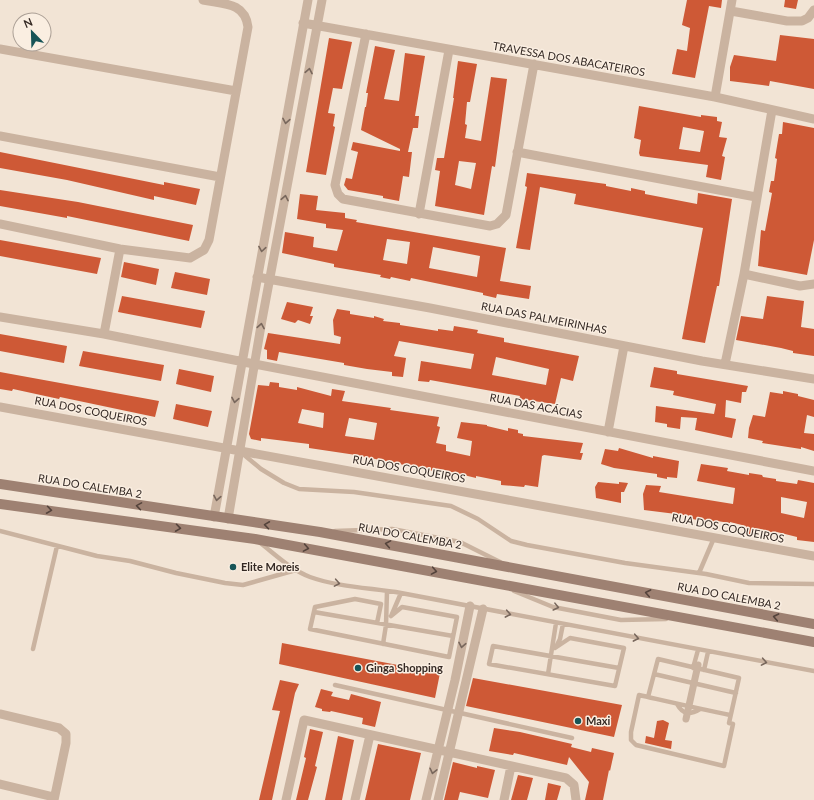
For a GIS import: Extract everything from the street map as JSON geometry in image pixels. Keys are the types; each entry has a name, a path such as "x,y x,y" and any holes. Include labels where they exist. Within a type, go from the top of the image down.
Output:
{"main road":[{"name":"RUA DO CALEMBA 2","path":"0,484 320,532 814,624"},
{"path":"0,504 255,539 814,642"}],"street":[{"path":"0,224 120,249 190,258 200,254 204,250 209,240 248,27 246,17 236,7 203,0"},
{"path":"214,517 308,0"},
{"path":"228,519 254,364 322,0"},
{"path":"715,97 732,0"},
{"path":"731,11 794,22 808,18 814,10"},
{"name":"TRAVESSA DOS ABACATEIROS","path":"303,23 715,97 814,119"},
{"path":"366,34 335,185 338,194 343,199 419,214 490,226 497,224 506,215 534,64"},
{"path":"0,49 236,91"},
{"path":"419,214 449,50"},
{"path":"725,364 744,274 772,110"},
{"path":"0,136 220,177"},
{"path":"517,152 756,197"},
{"path":"104,334 120,249"},
{"path":"744,274 800,286 814,284"},
{"name":"RUA DAS PALMEIRINHAS","path":"257,277 624,346 814,379"},
{"name":"RUA DAS ACÁCIAS","path":"0,317 104,334 241,362 814,471"},
{"path":"608,432 624,346"},
{"name":"RUA DOS COQUEIROS","path":"0,407 814,556"},
{"path":"426,800 448,710 470,606"},
{"path":"438,800 483,609"},
{"path":"687,713 698,668"},
{"path":"0,714 60,728 66,734 66,743 54,799 0,784"},
{"path":"286,800 304,720 438,751 566,778 574,785 576,800"},
{"path":"356,800 370,735"},
{"path":"504,800 511,766"}],"lane":[{"path":"240,451 272,476 299,489 354,492 452,506 478,519 511,541 625,563 699,573 749,583 814,584"},
{"path":"320,532 392,529 460,542 509,566"},
{"path":"0,531 57,546 225,583 243,585 296,570"},
{"path":"699,573 714,538"},
{"path":"255,539 296,570 310,577 814,671"},
{"path":"33,649 57,546"},
{"path":"494,582 553,607 614,619 686,618"},
{"path":"382,644 386,625 387,591"},
{"path":"386,625 401,593"},
{"path":"377,623 381,604 355,599 315,607 310,629 449,657 457,617 402,607 391,616"},
{"path":"314,612 453,636"},
{"path":"552,656 552,639 556,623"},
{"path":"548,674 552,656 560,639 563,624"},
{"path":"555,648 570,638 624,648 615,686 489,664 493,646 619,668"},
{"path":"698,650 698,668"},
{"path":"698,668 708,652"},
{"path":"648,697 658,659 739,678 730,715 729,723 733,724 724,766 634,744 631,740 631,732 639,695 677,704 687,713"},
{"path":"654,674 736,692"},
{"path":"335,685 572,738"},
{"path":"677,704 683,712 687,713 694,713 700,709"},
{"path":"687,713 700,709 730,715"}],"building":[{"path":"687,0 722,0 721,8 709,6 695,78 672,74 677,49 687,51 690,28 682,25"},
{"path":"785,0 798,0 796,9 784,7"},
{"path":"780,35 814,39 814,89 770,81 769,86 730,81 730,67 734,55 776,61"},
{"path":"329,38 352,42 342,89 333,88 328,113 335,114 333,126 335,127 326,175 306,172"},
{"path":"375,46 395,50 384,99 399,101 405,53 425,56 415,116 419,116 418,128 413,128 408,152 412,152 409,177 403,176 399,201 383,198 383,196 348,190 344,185 346,178 352,179 358,152 351,150 353,142 400,151 400,149 361,130"},
{"path":"458,61 477,64 470,102 467,102 465,124 467,125 465,138 481,141 491,77 507,79 495,167 492,166 484,215 435,206 440,171 435,170 437,158 444,158","holes":["459,161 476,163 471,189 455,185"]},
{"path":"639,106 701,117 701,115 717,117 717,121 722,122 719,137 727,138 722,156 725,157 721,180 706,177 708,165 640,156 641,140 634,138","holes":["683,127 704,131 700,152 679,149"]},
{"path":"783,122 814,128 814,240 807,275 758,266 761,230 765,231 772,193 769,192 771,181 774,181 777,159 775,158 779,134 782,134"},
{"path":"0,152 164,185 164,182 200,189 196,205 154,196 154,200 67,180 0,168"},
{"path":"527,173 606,184 606,186 631,191 631,188 645,191 645,194 697,204 698,193 732,199 719,286 717,286 705,343 682,339 703,228 574,204 576,194 540,187 530,250 516,248 527,187 525,186"},
{"path":"0,190 78,202 193,225 189,241 67,216 67,218 0,206"},
{"path":"300,194 318,196 316,210 345,213 345,218 357,220 356,222 506,248 500,281 531,286 529,299 497,294 496,298 483,295 483,293 411,278 410,281 391,277 390,279 380,277 381,275 334,267 334,264 282,253 285,232 314,237 313,247 337,251 343,230 326,228 326,224 297,219","holes":["387,239 410,242 407,264 383,260","433,247 480,256 477,277 429,268"]},
{"path":"0,240 101,258 97,274 0,256"},
{"path":"124,262 159,269 156,285 121,277"},
{"path":"175,272 210,279 207,295 171,288"},
{"path":"122,296 205,311 201,328 118,312"},
{"path":"767,296 804,301 801,327 814,329 814,356 793,353 793,351 781,348 736,340 741,316 763,319"},
{"path":"287,302 313,307 310,316 313,316 310,324 298,320 295,323 281,319"},
{"path":"337,309 350,311 350,314 374,318 374,316 384,319 383,321 400,323 400,325 438,331 438,329 453,331 454,326 478,330 477,333 504,338 504,342 579,356 573,381 561,378 555,404 519,399 520,396 430,380 429,382 418,381 421,361 471,369 474,354 399,341 394,356 406,358 403,377 392,376 392,372 344,365 344,363 279,352 277,361 267,359 267,350 264,349 268,333 340,344 341,337 334,335 333,320","holes":["496,357 549,369 546,385 492,375"]},
{"path":"0,334 67,346 64,363 0,351"},
{"path":"83,351 164,365 161,381 79,366"},
{"path":"654,367 677,371 677,374 748,386 746,392 742,392 741,403 726,400 725,417 736,419 732,438 695,430 697,418 681,417 680,429 667,427 667,424 655,422 656,406 714,414 716,404 673,395 674,391 650,387"},
{"path":"179,369 214,376 211,392 176,384"},
{"path":"0,372 159,401 155,417 60,397 59,399 13,389 12,391 0,389"},
{"path":"270,382 279,383 279,387 297,390 297,387 331,396 332,389 345,391 342,401 439,417 437,426 440,427 436,443 446,445 446,451 470,456 472,441 457,438 461,422 487,425 508,431 508,428 518,430 518,433 523,434 523,436 583,443 580,453 583,453 581,460 542,456 538,487 525,485 524,487 501,485 501,481 476,476 476,478 443,470 443,473 356,455 309,448 309,444 261,438 261,441 251,439 249,434 258,385 269,386","holes":["302,409 324,413 323,428 298,423","349,418 377,423 374,440 345,436"]},
{"path":"783,391 798,394 798,396 814,400 814,417 807,415 804,433 814,434 814,451 801,447 801,449 762,443 763,441 748,438 753,415 765,417 770,392 783,394"},
{"path":"176,404 212,411 208,427 173,419"},
{"path":"619,448 653,458 653,456 679,461 677,478 667,477 667,479 657,477 657,474 614,468 601,464 605,449 618,451"},
{"path":"701,464 728,468 727,471 749,475 749,473 762,475 763,477 776,479 776,481 797,484 798,480 814,483 814,542 797,540 797,537 777,532 753,529 752,534 745,534 746,526 730,522 717,521 716,523 692,519 692,516 644,510 643,494 646,485 661,486 659,492 733,504 735,488 697,481","holes":["781,497 807,502 804,518 781,513"]},
{"path":"598,482 619,484 619,482 628,483 624,492 621,492 621,503 596,498 595,487"},
{"name":"Ginga Shopping","path":"282,643 440,673 435,698 279,664"},
{"name":"Maxi","path":"473,678 622,705 614,737 466,706"},
{"path":"280,680 299,684 295,693 272,800 259,800 280,711 272,710"},
{"path":"321,689 333,692 331,696 349,700 351,694 381,702 375,727 362,724 363,718 331,711 322,711 322,709 315,707"},
{"path":"663,720 669,723 665,740 672,741 671,749 645,743 646,736 654,738 657,721"},
{"path":"494,728 520,732 572,744 571,747 591,752 592,748 614,753 603,800 585,800 589,782 569,757 567,765 514,753 513,755 489,751"},
{"path":"310,729 323,732 315,766 317,767 308,800 296,800 306,758 304,757"},
{"path":"338,736 354,740 342,800 325,800"},
{"path":"378,744 421,753 410,800 365,800"},
{"path":"453,762 477,768 477,766 495,770 488,798 460,792 458,800 444,800"},
{"path":"518,775 533,778 527,800 511,800"},
{"path":"548,783 561,786 557,800 545,800"}],"place":[{"name":"Elite Moreis","path":"233,567"},
{"name":"Ginga Shopping","path":"358,668"},
{"name":"Maxi","path":"578,721"}]}
